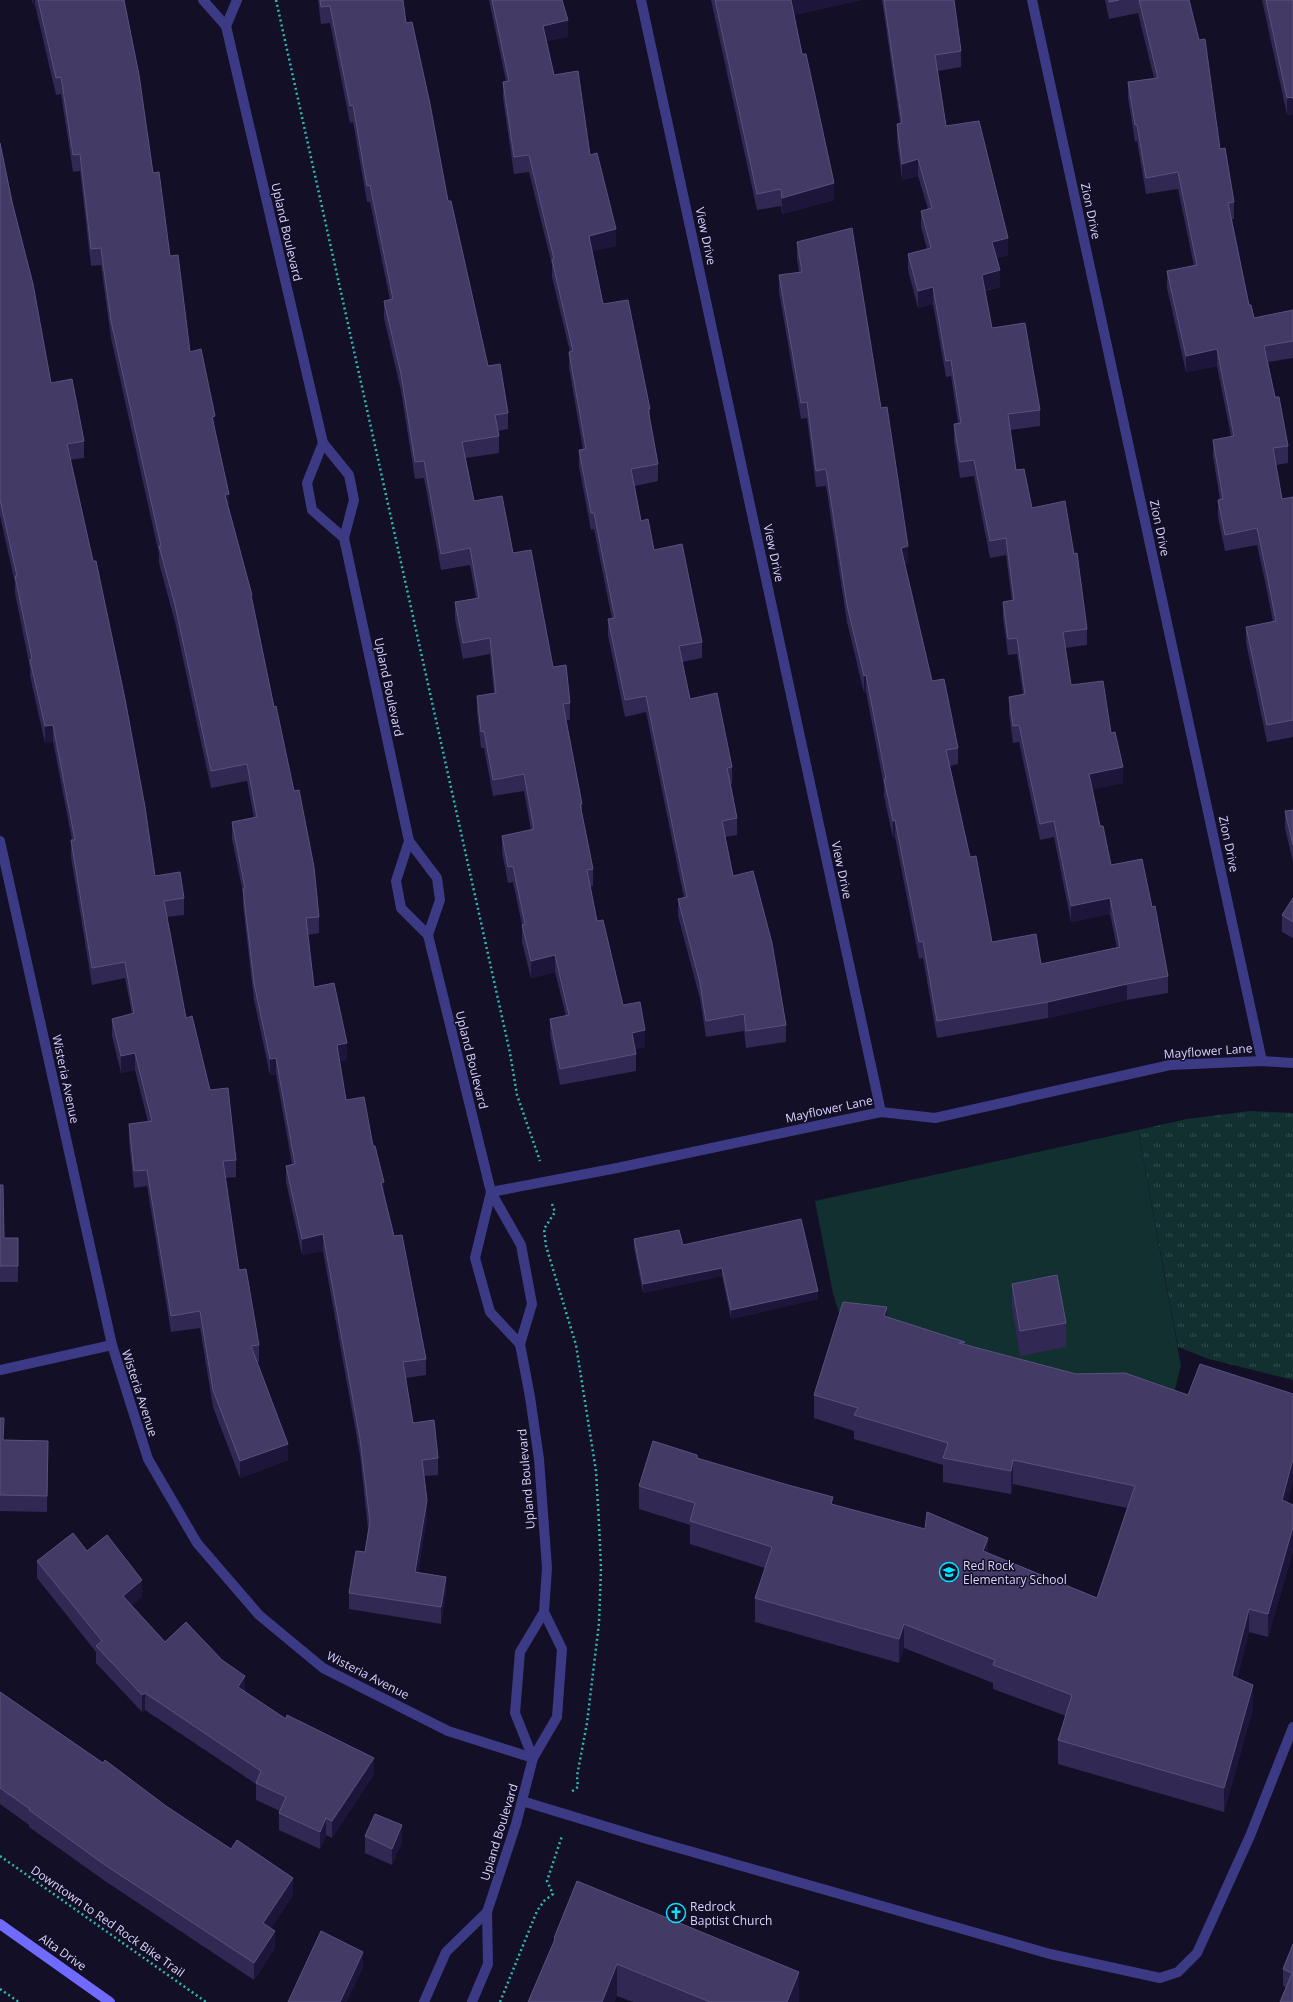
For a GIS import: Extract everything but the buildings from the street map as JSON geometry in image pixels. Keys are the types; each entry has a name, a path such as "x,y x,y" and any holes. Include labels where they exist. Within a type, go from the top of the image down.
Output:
{"main road":[{"name":"Alta Drive","path":"0,1924 110,2002"}],"street":[{"name":"Upland Boulevard","path":"203,0 226,26 323,443 349,475 354,500 344,538 409,841 438,878 440,900 428,935 491,1192 522,1249 532,1304 520,1344 530,1397 539,1459 547,1568 544,1612 520,1652 515,1713 533,1758"},
{"path":"226,26 238,0"},
{"name":"View Drive","path":"641,0 881,1112"},
{"name":"Zion Drive","path":"1032,0 1262,1061"},
{"path":"323,443 307,483 312,510 344,538"},
{"name":"Wisteria Avenue","path":"0,841 112,1345 148,1459 197,1543 259,1615 323,1668 448,1731 533,1758"},
{"path":"409,841 396,881 401,908 428,935"},
{"name":"Mayflower Lane","path":"491,1192 617,1168 881,1112 935,1118 1170,1065 1262,1061 1293,1063"},
{"name":"Upland Boulevard","path":"491,1192 475,1258 490,1312 520,1344"},
{"path":"0,1370 112,1345"},
{"name":"Upland Boulevard","path":"472,2002 488,1964 487,1912 522,1801 533,1758 557,1717 562,1649 544,1612"},
{"path":"522,1801 566,1815 1050,1954 1160,1978 1178,1972 1197,1954 1250,1836 1293,1727"},
{"name":"Upland Boulevard","path":"424,2002 446,1952 487,1912"}],"path":[{"path":"276,0 510,1053 517,1095 541,1163"},
{"path":"500,2002 537,1911 544,1900 553,1894 548,1881 572,1791 578,1787 577,1776 587,1723 599,1623 601,1568 596,1471 576,1345 546,1246 544,1229 555,1212"},
{"name":"Downtown to Red Rock Bike Trail","path":"0,1856 206,2002"},
{"path":"0,1989 19,2002"}],"green space":[{"path":"1250,1111 1293,1113 1293,1380 1209,1359 1178,1347 1138,1130 1187,1119"},
{"path":"1138,1130 1181,1366 1169,1412 843,1326 833,1294 815,1201"}],"place":[{"name":"Red Rock Elementary School","path":"949,1572"},
{"name":"Redrock Baptist Church","path":"676,1913"}]}
